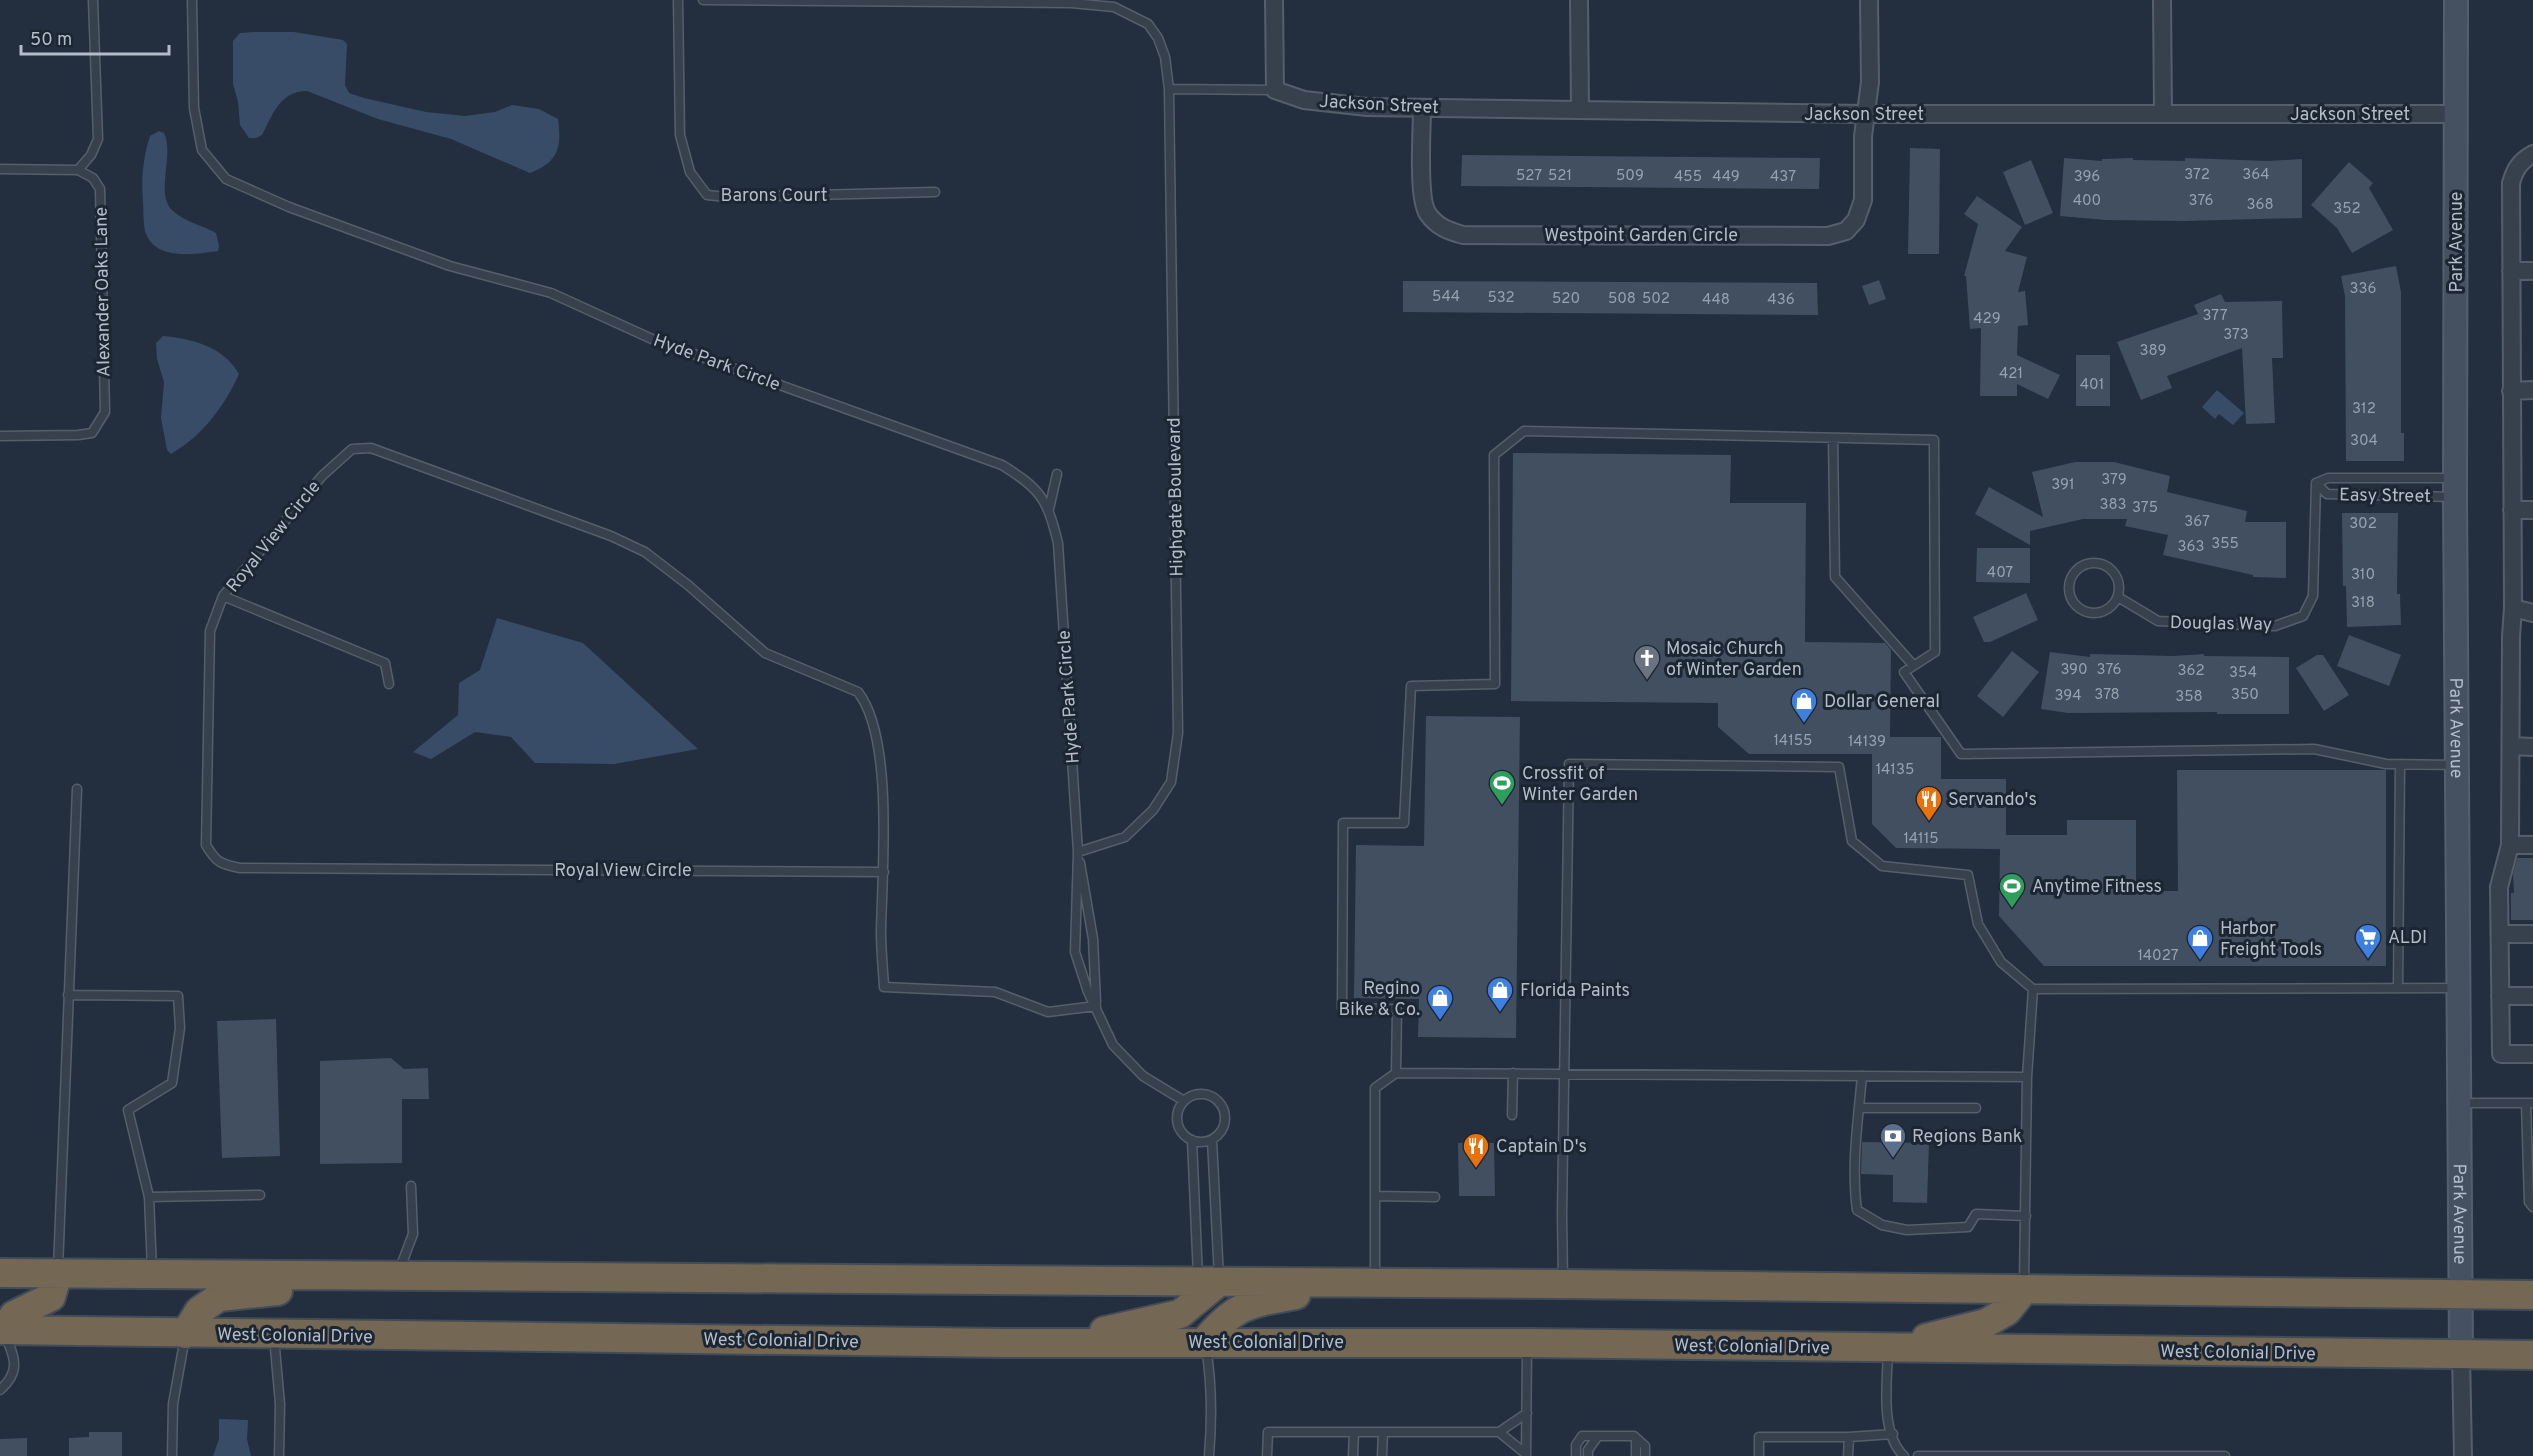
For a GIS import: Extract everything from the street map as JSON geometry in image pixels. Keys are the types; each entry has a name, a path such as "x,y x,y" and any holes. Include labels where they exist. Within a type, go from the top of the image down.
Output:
{"highway":[{"path":"0,1273 1563,1284 2533,1295"},
{"path":"1,1330 14,1315 51,1297 58,1273"},
{"path":"185,1334 199,1311 219,1297 396,1277"},
{"path":"1049,1343 1180,1314 1209,1282"},
{"path":"1205,1341 1225,1318 1250,1304 1369,1283"},
{"path":"1888,1347 1986,1323 2007,1311 2024,1290"},
{"name":"West Colonial Drive","path":"1,1330 1049,1343 1205,1341 1527,1343 2533,1355"}],"street":[{"path":"1274,0 1275,90"},
{"path":"1579,0 1580,110"},
{"name":"Westpoint Garden Circle","path":"1422,108 1422,195 1427,213 1442,229 1464,235 1828,236 1846,231 1856,220 1863,200 1863,136 1870,82 1869,0"},
{"path":"2162,0 2163,114"},
{"name":"Park Avenue","path":"2456,0 2457,765 2463,1456"},
{"name":"Jackson Street","path":"1275,90 1304,100 1367,107 1866,114 2456,114"},
{"path":"2533,154 2523,159 2511,183 2513,608 2510,844 2499,887 2501,1054 2533,1054"},
{"path":"2511,271 2533,270"},
{"path":"2511,391 2533,390"},
{"path":"2512,510 2533,510"},
{"path":"2513,608 2533,613"},
{"path":"2511,746 2533,747"},
{"path":"2510,844 2533,845"},
{"path":"2500,934 2533,934"},
{"path":"2500,996 2533,996"}],"lane":[{"path":"0,169 78,170 91,155 98,140 93,0"},
{"name":"Hyde Park Circle","path":"192,0 194,108 202,150 226,179 289,207 450,266 551,293 652,339 1002,465 1028,481 1049,508 1058,543 1078,852 1076,952 1088,992 1109,1038 1143,1077 1184,1101"},
{"name":"Barons Court","path":"678,0 680,135 690,172 707,195 728,197 935,192"},
{"name":"Highgate Boulevard","path":"703,0 957,0 1071,3 1114,7 1148,24 1158,38 1165,57 1169,89 1178,733 1171,782 1153,810 1125,837 1078,852"},
{"path":"1169,89 1275,90"},
{"name":"Alexander Oaks Lane","path":"0,436 78,435 92,432 105,412 100,189 93,178 78,170"},
{"path":"1396,1072 1397,1009 1342,1008 1343,823 1404,823 1411,686 1495,684 1494,455 1524,431 1934,440 1935,652 1904,672 1961,754 2314,749 2386,764 2457,765"},
{"path":"1833,438 1834,577 1913,665"},
{"name":"Royal View Circle","path":"884,872 228,866 215,860 206,845 210,631 223,596 322,476 352,449 371,448 611,536 645,552 688,585 765,653 858,692 867,704 872,719 883,782 884,872 881,934 884,987 995,992 1048,1012 1096,1006"},
{"path":"1049,508 1057,474"},
{"name":"Easy Street","path":"2328,478 2456,487 2327,494 2316,483 2328,478"},
{"name":"Douglas Way","path":"2118,597 2157,621 2275,626 2303,616 2313,596 2316,483"},
{"path":"2087,563 2103,564 2110,568 2118,581 2118,597 2113,604 2098,613 2081,610 2070,597 2070,579 2080,567 2087,563"},
{"path":"223,596 385,663 389,684"},
{"path":"1563,1284 1569,764 1839,766 1852,841 1882,866 1968,875 1977,924 2001,962 2033,989 2459,988"},
{"path":"2398,988 2400,764"},
{"path":"58,1273 77,789"},
{"name":"Hyde Park Circle","path":"1078,852 1088,899 1093,939 1096,1006"},
{"path":"2024,1290 2026,1077 2033,989"},
{"path":"68,995 178,996 180,1028 172,1083 128,1110 149,1197 152,1274"},
{"path":"1369,1283 1375,1196 1375,1088 1396,1072 2026,1077"},
{"path":"1512,1115 1513,1073"},
{"path":"1862,1076 1856,1124 1854,1175 1857,1210 1882,1226 1907,1230 1968,1227 1976,1214 2026,1216"},
{"path":"1199,1094 1207,1095 1221,1104 1225,1120 1218,1135 1212,1140 1202,1142 1185,1136 1177,1122 1180,1107 1184,1101 1199,1094"},
{"path":"2460,1103 2530,1103 2529,1202 2533,1207"},
{"path":"1859,1108 1976,1108"},
{"path":"1192,1140 1209,1282"},
{"path":"1209,1282 1212,1140"},
{"path":"396,1277 413,1234 411,1186"},
{"path":"149,1197 260,1196"},
{"path":"1375,1196 1435,1197"},
{"path":"0,1390 9,1382 16,1360 1,1330"},
{"path":"172,1456 172,1404 185,1334"},
{"path":"274,1334 280,1404 279,1456"},
{"path":"1205,1341 1210,1379 1212,1429 1209,1456"},
{"path":"1526,1455 1527,1343"},
{"path":"1888,1347 1887,1415 1899,1452 1904,1456"},
{"path":"1267,1456 1268,1432 1499,1432 1527,1413"},
{"path":"1353,1456 1354,1432"},
{"path":"1382,1456 1383,1432"},
{"path":"1499,1432 1526,1455"},
{"path":"1759,1456 1759,1437 1849,1437 1893,1434"},
{"path":"1576,1456 1576,1444 1582,1436 1634,1436 1645,1446 1645,1456"},
{"path":"1588,1456 1588,1450 1598,1436"},
{"path":"1848,1456 1849,1437"},
{"path":"1636,1438 1636,1456"},
{"path":"1918,1456 2226,1456"}],"water":[{"path":"294,32 343,40 347,44 345,85 349,93 364,98 426,112 465,116 495,112 512,105 539,109 558,119 559,138 556,153 547,164 530,173 451,139 378,119 307,91 298,92 284,99 278,105 262,135 249,138 240,125 238,102 233,84 233,41 240,33"},
{"path":"159,131 164,133 167,142 165,195 168,204 183,218 216,233 218,251 190,254 170,253 161,250 148,238 144,220 143,168 150,136"},
{"path":"163,336 185,339 216,350 232,364 239,374 227,398 203,429 171,454 167,450 161,418 164,382 157,359 156,343"},
{"path":"2217,390 2244,413 2233,425 2219,414 2215,419 2202,407"},
{"path":"497,618 583,643 698,749 614,764 535,763 511,737 475,732 431,759 413,752 458,715 459,683 480,670"},
{"path":"219,1419 248,1420 247,1439 251,1456 213,1456 219,1439"}],"building":[{"path":"1910,148 1940,149 1939,254 1908,254"},
{"path":"1462,155 1820,158 1819,189 1461,186"},
{"path":"2064,158 2102,161 2102,159 2133,158 2133,160 2185,161 2185,158 2268,161 2302,159 2302,218 2185,221 2106,220 2060,216"},
{"path":"2031,160 2053,213 2025,225 2003,172"},
{"path":"2349,162 2373,183 2369,188 2393,230 2352,253 2337,228 2311,205"},
{"path":"1977,196 2022,227 2005,251 2027,257 2018,292 2025,291 2028,325 2018,326 2017,355 2060,375 2048,399 2017,384 2017,396 1980,396 1981,328 1970,329 1966,276 1964,276 1978,224 1964,214"},
{"path":"2396,266 2401,292 2401,433 2404,433 2404,461 2346,461 2345,296 2341,276"},
{"path":"1879,280 1886,299 1869,305 1862,286"},
{"path":"1403,281 1817,283 1818,315 1403,312"},
{"path":"2221,294 2225,302 2282,301 2283,358 2272,358 2275,423 2246,424 2242,348 2167,376 2172,388 2141,400 2117,342 2198,314 2194,305"},
{"path":"2076,355 2110,355 2110,406 2076,406"},
{"path":"1513,453 1731,455 1730,503 1806,503 1805,642 1885,643 1891,650 1890,737 1941,737 1941,779 2006,779 2006,835 2067,835 2067,820 2136,820 2136,891 2178,891 2177,770 2386,770 2386,966 2044,966 1999,916 2000,849 1896,848 1872,824 1872,754 1749,754 1718,727 1718,703 1511,701"},
{"path":"2075,462 2114,462 2170,476 2167,492 2247,511 2245,522 2286,522 2286,578 2253,577 2253,575 2163,555 2168,535 2125,526 2127,519 2083,519 2030,531 2030,545 1975,514 1989,487 2043,517 2032,472"},
{"path":"2342,513 2398,513 2397,594 2400,594 2401,625 2347,627 2346,586 2343,586"},
{"path":"1977,548 2030,548 2030,583 1976,582"},
{"path":"2026,593 2038,620 1990,642 1984,642 1973,617"},
{"path":"2349,635 2401,655 2389,686 2337,666"},
{"path":"2012,651 2039,672 2003,717 1977,696"},
{"path":"2050,652 2090,657 2090,654 2173,656 2204,654 2204,656 2289,657 2289,714 2068,713 2041,709"},
{"path":"2317,655 2323,655 2349,695 2324,711 2296,668"},
{"path":"1426,716 1520,717 1516,1038 1418,1037 1419,999 1354,998 1356,845 1424,846"},
{"path":"2517,858 2533,858 2533,920 2511,920 2511,893 2514,893 2513,874"},
{"path":"276,1019 280,1156 222,1158 217,1021"},
{"path":"391,1058 404,1069 428,1068 429,1099 402,1099 402,1163 320,1164 320,1061"},
{"name":"Regions Bank","path":"1862,1142 1929,1143 1927,1203 1893,1202 1893,1175 1861,1174"},
{"name":"Captain D's","path":"1458,1143 1494,1143 1495,1196 1459,1196"},
{"path":"89,1432 122,1432 122,1456 69,1456 69,1438 89,1437"},
{"path":"27,1438 27,1456 0,1456 0,1439"}],"place":[{"name":"Mosaic Church of Winter Garden","path":"1647,681"},
{"name":"Dollar General","path":"1804,724"},
{"name":"Crossfit of Winter Garden","path":"1502,806"},
{"name":"Servando's","path":"1929,822"},
{"name":"Anytime Fitness","path":"2012,909"},
{"name":"ALDI","path":"2368,960"},
{"name":"Harbor Freight Tools","path":"2200,961"},
{"name":"Florida Paints","path":"1500,1013"},
{"name":"Regino Bike & Co.","path":"1440,1021"},
{"name":"Regions Bank","path":"1893,1159"},
{"name":"Captain D's","path":"1476,1169"}]}
